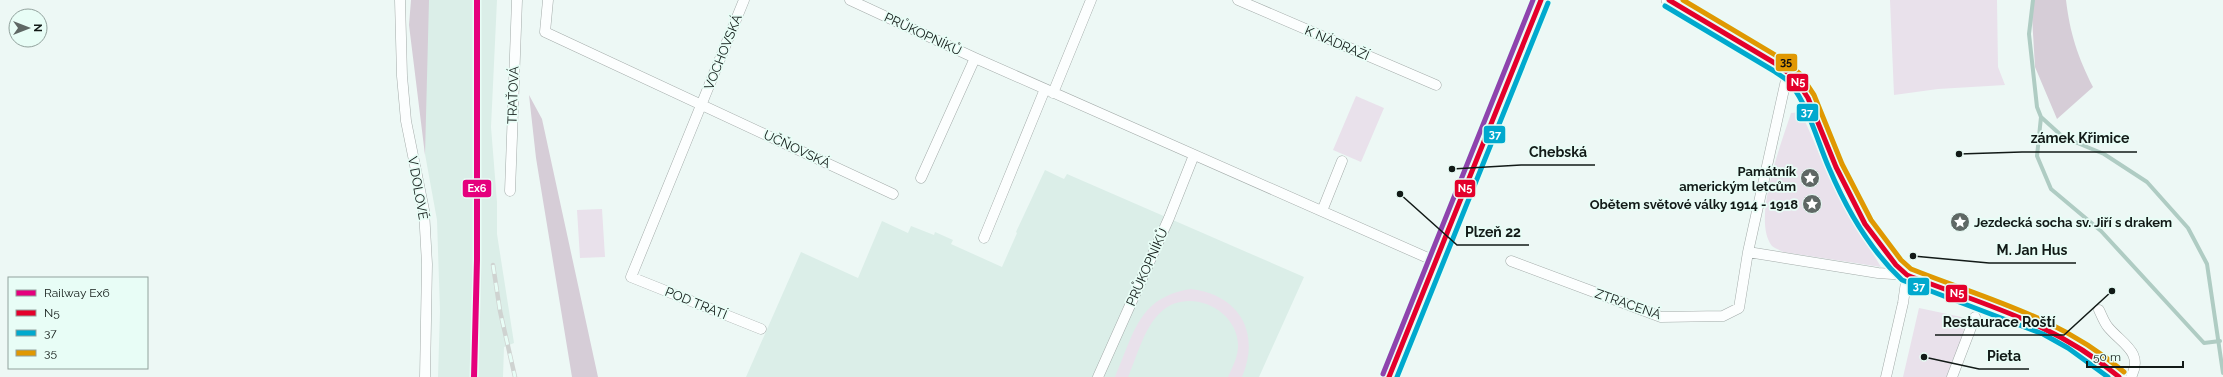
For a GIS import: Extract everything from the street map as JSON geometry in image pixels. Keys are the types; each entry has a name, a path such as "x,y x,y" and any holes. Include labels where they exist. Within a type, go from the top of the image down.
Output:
{"street":[{"name":"V DOLOVĚ","path":"400,0 402,76 406,121 424,210 427,264 426,377"},
{"name":"TRAŤOVÁ","path":"510,191 516,0"},
{"name":"UČŇOVSKÁ","path":"548,0 545,32 893,194"},
{"name":"VOCHOVSKÁ","path":"702,105 744,0"},
{"name":"PRŮKOPNÍKŮ","path":"850,0 975,58 1437,262"},
{"path":"984,238 1091,0"},
{"name":"K NÁDRAŽÍ","path":"1238,0 1436,85"},
{"path":"1389,377 1437,262 1541,0"},
{"path":"1669,0 1783,68 1801,86 1808,98 1836,166 1865,224 1896,265 1907,275"},
{"name":"PRŮKOPNÍKŮ","path":"921,178 975,58"},
{"path":"1783,68 1748,252 1878,274 1907,275 2057,333 2093,354 2119,377"},
{"name":"POD TRATÍ","path":"702,105 631,276 762,329"},
{"name":"PRŮKOPNÍKŮ","path":"1098,377 1169,218 1194,155"},
{"path":"1322,211 1342,161"},
{"name":"ZTRACENÁ","path":"1511,261 1661,317 1723,316 1739,308 1748,252"},
{"path":"1886,377 1903,303 1907,275"},
{"path":"2099,310 2108,327 2130,348 2135,357 2135,369 2131,377"},
{"path":"1952,377 1975,317"}],"shaded area":[{"path":"411,0 429,0 425,155 409,25"},
{"path":"420,0 497,0 491,127 497,202 497,234 514,343 504,347 503,377 438,377 440,311 437,220 425,154"},
{"path":"1890,0 1997,0 1998,67 2005,85 1938,89 1894,95"},
{"path":"2031,0 2066,0 2075,45 2093,87 2057,119 2035,67"},
{"path":"529,95 542,119 598,377 572,377 536,158"},
{"path":"1356,96 1384,108 1361,162 1333,150"},
{"path":"1801,112 1836,192 1881,267 1783,252 1772,246 1766,234 1765,218 1766,200 1770,181 1791,113"},
{"path":"1045,170 1064,179 1067,174 1304,277 1259,377 746,377 801,252 858,278 882,221 908,233 911,226 934,235 935,232 953,240 951,244 1002,267 1017,233 1016,232"},
{"path":"602,209 605,257 580,258 577,210"},
{"path":"1191,289 1208,293 1222,299 1242,318 1247,331 1249,345 1247,361 1242,377 1228,377 1238,348 1236,334 1231,323 1222,313 1211,306 1198,302 1185,301 1172,305 1155,318 1145,334 1128,377 1115,377 1133,332 1149,309 1159,300 1173,293"},
{"path":"1919,308 1971,319 1948,377 1903,377"}],"waterway":[{"path":"2033,0 2029,34 2037,107 2041,117 2063,137 2104,154 2147,182 2188,228 2207,264 2223,373"},
{"path":"2041,117 2037,156 2051,189 2101,231 2204,343 2220,341"}],"railway":[{"path":"493,265 500,311 515,377"}],"rail line":[{"name":"Ex6","path":"474,377 477,260 477,0"}],"transit line":[{"path":"1383,374 1533,0"},
{"name":"N5","path":"1389,377 1541,0"},
{"name":"N5","path":"1669,0 1778,65 1795,78 1808,98 1836,167 1865,224 1896,265 1907,275 1991,306 2044,328 2094,358 2119,377"},
{"name":"35","path":"1683,0 1782,59 1800,74 1814,95 1842,164 1871,220 1901,260 1911,269 1995,300 2048,323 2099,353 2124,372"},
{"name":"37","path":"1397,377 1548,3"},
{"name":"37","path":"1665,6 1774,71 1791,84 1803,103 1829,168 1851,213 1869,242 1902,280 2043,334 2068,348 2108,377"}],"place":[{"name":"zámek Křimice","path":"1959,154"},
{"name":"Chebská","path":"1452,169"},
{"name":"Památník americkým letcům","path":"1810,178"},
{"name":"Plzeň 22","path":"1400,194"},
{"name":"Obětem světové války 1914 - 1918","path":"1812,204"},
{"name":"Jezdecká socha sv. Jiří s drakem","path":"1960,222"},
{"name":"M. Jan Hus","path":"1913,256"},
{"name":"Restaurace Roští","path":"2112,291"},
{"name":"Pieta","path":"1924,357"}]}
